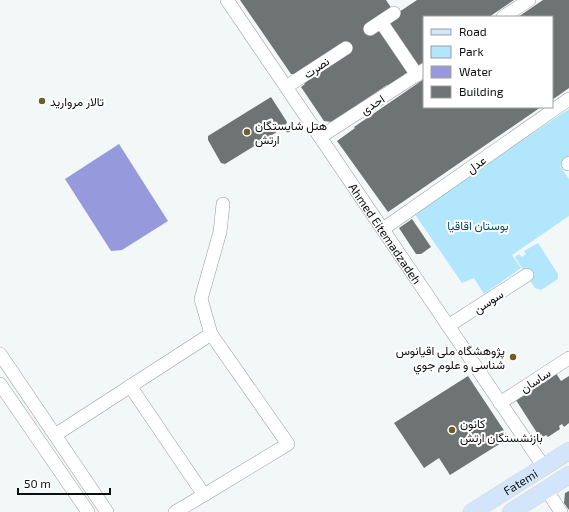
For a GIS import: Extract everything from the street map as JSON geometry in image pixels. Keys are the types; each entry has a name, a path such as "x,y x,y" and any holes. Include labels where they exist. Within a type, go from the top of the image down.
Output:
{"main road":[{"name":"Fatemi","path":"472,512 569,451"},
{"path":"544,467 550,487"},
{"name":"Fatemi","path":"511,512 569,475"}],"street":[{"name":"Ahmed Eitemadzadeh","path":"227,0 544,467"},
{"path":"505,16 529,0"},
{"path":"370,29 394,13"},
{"path":"381,22 421,72"},
{"name":"نصرت","path":"286,87 346,48"},
{"name":"احدی","path":"320,137 421,72"},
{"name":"عدل","path":"383,229 569,99"},
{"path":"175,512 288,444 211,334 201,299 220,232 223,204"},
{"name":"سوسن","path":"448,326 527,275"},
{"path":"55,435 211,334"},
{"path":"0,354 107,512"},
{"name":"ساسان","path":"500,403 569,358"},
{"path":"0,384 88,512"},
{"path":"130,386 204,495"},
{"path":"550,487 561,512"}],"green space":[{"name":"بوستان اقاقیا","path":"569,109 569,159 560,166 569,179 569,216 512,255 521,268 484,294 474,278 462,283 414,213"},
{"path":"538,243 558,274 558,279 541,290 535,288 515,257 519,254 522,257 526,254 524,251"}],"water":[{"path":"119,144 168,221 122,250 111,251 65,179"}],"building":[{"path":"240,0 386,0 392,9 381,28 410,71 332,122 324,121 301,87 305,84 304,83 350,52 344,42 296,74 291,74"},
{"path":"417,0 514,0 490,16 423,16 423,63 417,66 388,23 396,14"},
{"path":"543,0 569,0 569,88 553,99 553,16 519,16"},
{"path":"423,80 423,108 540,108 388,212 337,141 355,128 354,127"},
{"name":"هتل شایستگان ارتش","path":"271,97 287,122 285,127 225,164 221,163 208,140 208,136"},
{"path":"412,219 431,247 421,254 416,254 399,228"},
{"path":"554,370 561,381 569,376 569,423 564,427 562,424 559,426 560,429 548,437 546,435 543,437 541,434 539,436 514,397"},
{"name":"کانون بازنشستگان ارتش","path":"468,376 509,438 450,475 439,458 424,468 394,423"},
{"path":"569,491 569,510 564,503 565,493"}],"place":[{"name":"تالار مروارید","path":"42,101"},
{"name":"هتل شایستگان ارتش","path":"247,132"},
{"name":"پژوهشگاه ملی اقیانوس شناسی و علوم جوي","path":"513,357"},
{"name":"کانون بازنشستگان ارتش","path":"452,430"}]}
